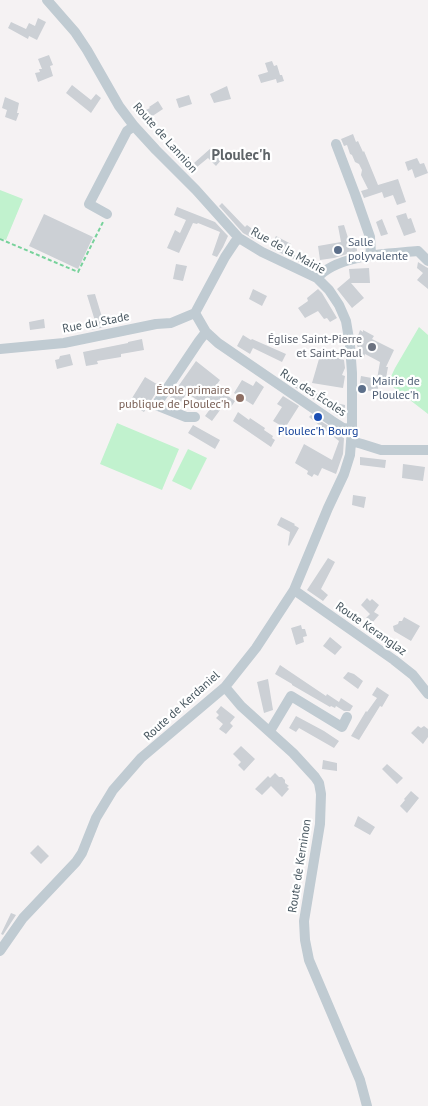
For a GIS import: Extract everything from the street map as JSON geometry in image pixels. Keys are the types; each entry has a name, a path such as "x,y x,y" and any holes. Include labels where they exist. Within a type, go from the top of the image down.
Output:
{"street":[{"name":"Route de Lannion","path":"47,0 87,50 119,106 134,126 239,238"},
{"path":"107,214 89,204 127,132 134,126"},
{"path":"336,144 370,237 372,255"},
{"path":"194,313 225,257 239,238"},
{"name":"Rue de la Mairie","path":"239,238 262,252 316,278 329,290 339,305 346,321 350,345 352,429"},
{"path":"316,278 338,263 372,255 423,250 428,261"},
{"name":"Rue des Écoles","path":"194,313 206,332 218,343 343,428 352,429"},
{"name":"Rue du Stade","path":"0,349 64,343 156,324 171,323 194,313"},
{"path":"195,417 186,417 156,405 206,332"},
{"name":"Route de Kerdaniel","path":"0,951 23,918 76,862 82,853 96,818 113,790 141,758 225,687 256,648 294,590 344,474 350,454 352,429"},
{"path":"351,441 380,450 428,450"},
{"name":"Route Keranglaz","path":"294,590 394,660 413,675 428,694"},
{"name":"Route de Kerninon","path":"225,687 241,706 293,753 319,783 321,794 320,824 304,921 305,940 309,960 360,1080 367,1106"},
{"path":"270,731 291,696 342,727 347,717"}],"path":[{"path":"0,239 78,272 107,214"}],"green space":[{"path":"0,190 23,199 6,240 0,238"},
{"path":"419,327 428,335 428,414 388,383"},
{"path":"117,423 179,449 162,490 100,464"},
{"path":"188,449 207,458 191,490 172,481"}],"building":[{"path":"38,18 46,22 37,40 29,36 28,39 8,28 11,22 26,29 29,23 35,26"},
{"path":"49,55 53,65 50,66 53,76 38,82 35,73 40,72 39,69 42,69 38,59"},
{"path":"272,61 274,66 277,65 284,81 277,83 276,79 261,83 258,75 268,72 265,63"},
{"path":"72,85 91,100 96,94 101,98 91,113 66,93"},
{"path":"227,86 231,99 214,103 210,94"},
{"path":"189,95 192,104 179,108 176,99"},
{"path":"5,97 19,103 17,113 19,113 16,121 5,117 7,110 2,108"},
{"path":"158,101 163,109 151,117 146,110"},
{"path":"353,134 356,142 358,141 364,151 378,185 398,179 406,202 397,205 393,195 384,198 382,192 364,198 361,191 368,189 361,175 362,170 350,154 347,145 344,146 341,139"},
{"path":"211,148 222,159 216,166 208,158 197,167 194,163"},
{"path":"417,158 420,164 424,163 428,173 415,178 412,169 408,171 405,162"},
{"path":"222,203 245,227 247,225 255,231 253,234 256,236 254,239 243,233 219,206"},
{"path":"177,207 215,222 228,236 217,257 212,255 220,232 198,223 193,223 179,253 167,248 175,230 180,233 186,220 174,215"},
{"path":"406,213 408,219 411,218 416,232 404,236 396,216"},
{"path":"44,214 93,237 78,269 29,246"},
{"path":"382,219 388,234 381,236 376,222"},
{"name":"Salle polyvalente","path":"344,225 349,241 356,240 357,251 320,260 318,246 341,242 338,226"},
{"path":"276,236 291,244 287,252 298,256 304,264 270,248"},
{"path":"418,262 428,268 428,289 417,280 423,273 417,268"},
{"path":"176,264 187,266 183,281 173,279"},
{"path":"369,268 370,283 351,283 364,298 352,308 337,289 350,278 349,269"},
{"path":"253,289 267,296 262,306 249,299"},
{"path":"318,289 337,318 330,322 327,318 324,319 318,311 305,318 298,308 308,301 307,298"},
{"path":"95,294 105,327 91,330 89,324 95,321 87,295"},
{"path":"44,319 45,328 30,330 29,322"},
{"name":"Église Saint-Pierre et Saint-Paul","path":"360,330 374,336 372,339 394,350 386,367 388,367 385,384 379,382 377,392 359,389 361,376 377,379 380,362 365,354 364,357 358,354 356,342"},
{"path":"243,335 286,354 282,362 253,348 250,354 237,346"},
{"path":"142,339 144,350 121,354 121,357 97,361 98,364 86,366 83,352"},
{"path":"321,352 344,360 345,368 342,375 345,376 343,388 312,383"},
{"path":"70,354 73,365 57,369 55,360 59,359 60,356"},
{"path":"196,361 220,380 215,387 235,401 229,410 223,406 212,421 205,416 210,409 187,393 179,405 170,398"},
{"path":"145,377 160,386 144,412 129,403"},
{"path":"242,380 253,386 256,381 264,387 253,405 234,393"},
{"path":"296,380 331,402 345,405 345,414 341,418 291,385"},
{"path":"283,396 299,406 285,428 273,421 282,407 277,404"},
{"path":"238,412 265,428 264,430 273,436 272,438 275,440 271,447 233,421"},
{"path":"311,415 343,435 343,454 336,474 322,468 318,476 314,474 312,477 307,474 308,471 295,463 304,444 332,460 339,441 309,417"},
{"path":"193,425 220,440 215,449 188,433"},
{"path":"360,457 386,460 385,468 360,465"},
{"path":"403,464 425,467 423,481 402,478"},
{"path":"353,495 366,497 364,508 352,505"},
{"path":"281,517 299,528 289,546 290,532 277,525"},
{"path":"328,558 335,562 321,589 328,595 323,601 307,590"},
{"path":"367,598 370,601 372,599 379,605 374,612 379,615 372,623 366,618 370,614 361,605"},
{"path":"404,617 420,626 411,641 394,631 393,626 402,621"},
{"path":"301,625 302,629 305,629 307,636 303,637 304,642 296,645 291,628"},
{"path":"330,637 342,647 335,655 323,646"},
{"path":"280,665 326,696 327,694 339,702 341,698 353,706 350,711 344,711 336,706 335,708 330,707 275,674"},
{"path":"348,672 363,681 358,689 343,678"},
{"path":"268,679 273,710 264,713 257,682"},
{"path":"377,687 389,695 359,740 351,736 366,711 377,698 372,695"},
{"path":"221,706 235,717 230,723 233,726 226,734 219,729 223,724 216,718 219,715 216,712"},
{"path":"296,716 339,741 334,748 299,728 296,732 289,728"},
{"path":"418,726 421,728 424,726 428,729 428,737 423,744 411,733"},
{"path":"241,746 255,759 244,771 238,765 241,762 233,754"},
{"path":"323,760 337,763 337,771 322,769"},
{"path":"387,764 403,778 397,784 382,769"},
{"path":"275,773 282,777 289,786 287,787 289,789 282,797 271,786 262,795 255,789 268,776 270,778"},
{"path":"411,791 419,798 407,813 400,806"},
{"path":"358,816 375,827 370,835 354,826"},
{"path":"38,845 49,856 41,864 30,853"},
{"path":"11,913 16,915 3,935 1,934"}],"place":[{"name":"Salle polyvalente","path":"338,250"},
{"name":"Église Saint-Pierre et Saint-Paul","path":"372,347"},
{"name":"Mairie de Ploulec'h","path":"362,389"},
{"name":"École primaire publique de Ploulec'h","path":"240,398"},
{"name":"Ploulec'h Bourg","path":"318,417"}],"district":[{"name":"Ploulec'h","path":"241,156"}]}
